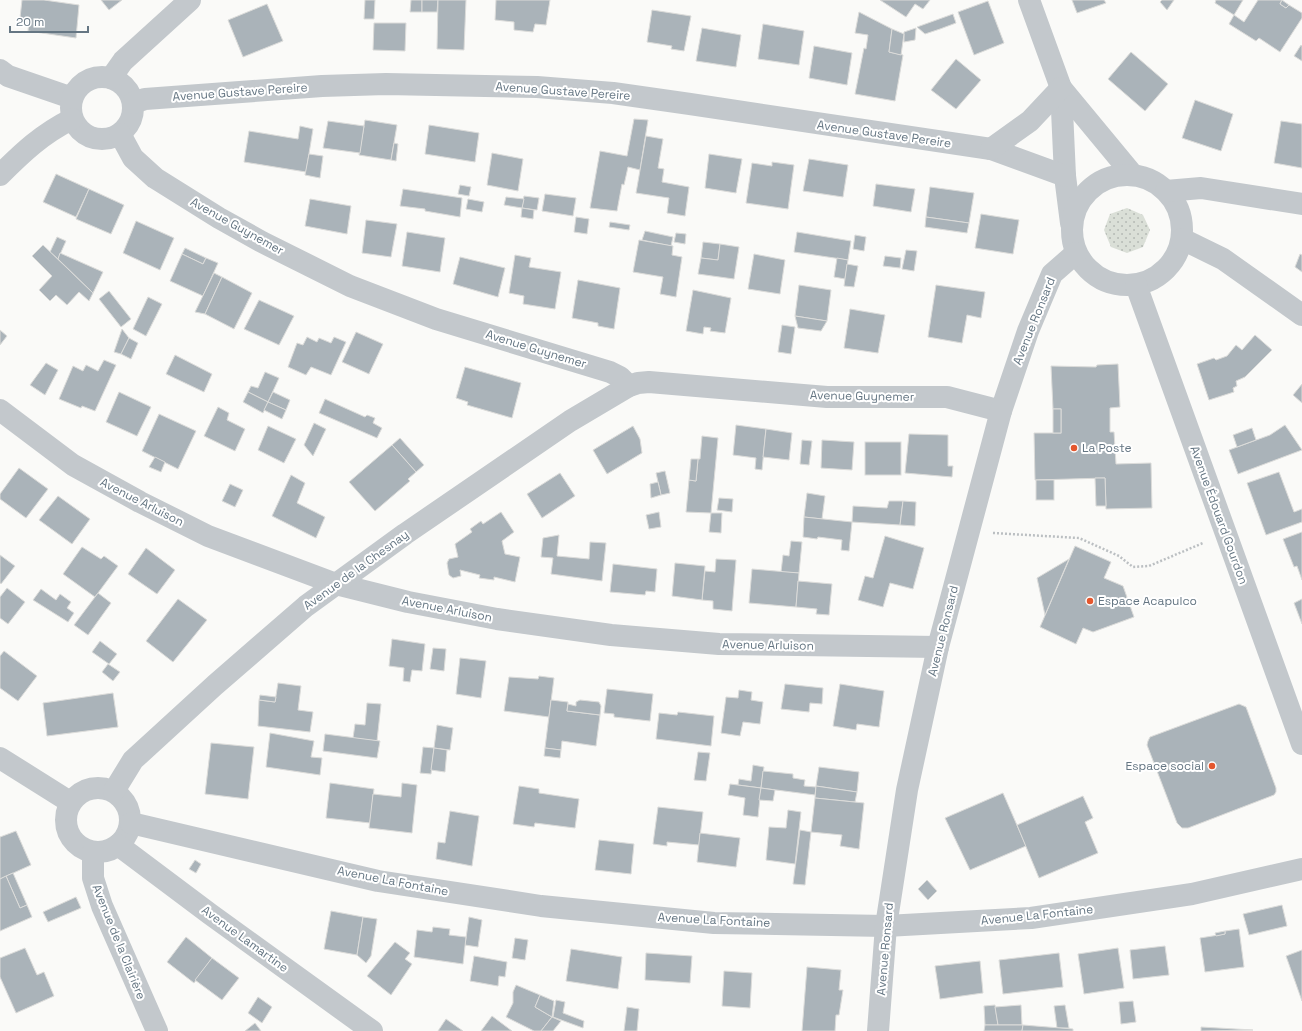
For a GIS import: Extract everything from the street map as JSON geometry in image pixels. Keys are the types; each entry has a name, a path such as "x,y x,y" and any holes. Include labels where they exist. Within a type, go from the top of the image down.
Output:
{"street":[{"path":"111,78 123,62 190,0"},
{"path":"1029,0 1060,88 1065,176 1072,241 1076,253 1086,268 1101,280 1118,286 1136,285 1153,280 1167,270 1177,256 1182,239 1182,221 1177,205 1166,191 1151,180 1133,175 1115,176 1098,182 1084,194 1075,210 1071,228"},
{"path":"0,70 8,76 72,108"},
{"path":"0,176 29,146 54,128 72,108 84,82 102,77 111,78 125,87 133,103 131,120 120,134 111,139 102,140 92,139 83,134 76,127 72,108"},
{"name":"Avenue Gustave Pereire","path":"133,103 145,99 329,86 386,84 537,87 613,93 991,150 1065,176"},
{"path":"991,150 1030,121 1060,88"},
{"path":"1060,88 1133,175"},
{"name":"Avenue Guynemer","path":"120,134 133,158 155,178 250,235 350,286 436,319 610,372 629,386 649,382 828,396 946,398 1001,411"},
{"path":"1166,191 1201,188 1302,204"},
{"path":"1182,239 1223,259 1302,315"},
{"name":"Avenue Ronsard","path":"878,1031 886,926 907,790 938,647 968,529 1001,411 1028,331 1052,274 1076,253"},
{"name":"Avenue Édouard Gourdon","path":"1136,285 1302,744"},
{"name":"Avenue de la Chesnay","path":"114,791 133,760 306,606 405,534 550,435 629,386"},
{"name":"Avenue Arluison","path":"0,410 73,465 140,502 208,536 336,584 408,602 497,619 611,635 748,645 938,647"},
{"path":"0,758 70,802"},
{"path":"95,787 114,791 126,804 130,823 124,839 118,845 106,851 93,852 83,848 74,842 68,833 66,818 70,802 81,792 95,787"},
{"name":"Avenue La Fontaine","path":"130,823 378,881 541,906 714,923 886,926 1031,918 1192,894 1302,869"},
{"name":"Avenue Lamartine","path":"118,845 210,914 372,1031"},
{"name":"Avenue de la Clairière","path":"93,852 93,878 102,906 156,1031"}],"path":[{"path":"968,529 1008,535 1080,538 1119,556 1133,567 1149,566 1226,533"}],"shaded area":[{"path":"1127,208 1143,215 1150,230 1143,247 1127,253 1111,247 1104,230 1110,214"}],"building":[{"path":"22,0 44,0 79,5 76,38 28,31 29,19 20,18"},
{"path":"101,0 122,0 109,10"},
{"path":"365,0 375,0 374,19 364,19"},
{"path":"411,0 422,0 422,12 410,12"},
{"path":"422,0 438,0 437,12 422,12"},
{"path":"438,0 466,0 464,50 437,49"},
{"path":"496,0 550,0 546,25 535,24 533,32 514,30 514,22 495,20"},
{"path":"880,0 930,0 923,9 915,4 906,17"},
{"path":"1072,0 1104,0 1106,3 1077,13"},
{"path":"1162,0 1174,0 1167,10 1160,2"},
{"path":"1216,0 1243,0 1234,15 1215,3"},
{"path":"1258,0 1282,0 1280,4 1286,8 1289,5 1302,13 1302,18 1280,52 1259,38 1256,41 1229,24 1234,15 1244,22"},
{"path":"1282,0 1289,5 1286,8 1280,4"},
{"path":"988,1 1004,43 974,55 958,12"},
{"path":"267,4 283,41 243,57 228,20"},
{"path":"652,10 691,16 684,51 671,49 672,46 647,42"},
{"path":"859,12 892,29 889,52 903,55 895,101 855,94 868,35 855,33"},
{"path":"953,14 956,23 940,29 925,34 917,27"},
{"path":"374,23 406,23 405,51 373,50"},
{"path":"763,24 804,31 799,65 758,59"},
{"path":"702,28 741,35 736,67 696,61"},
{"path":"916,28 915,40 904,42 904,32"},
{"path":"892,29 904,34 901,55 889,52"},
{"path":"1301,45 1302,46 1302,61 1294,56"},
{"path":"814,46 852,53 847,85 809,78"},
{"path":"1131,52 1168,84 1145,111 1108,79"},
{"path":"956,59 981,80 956,109 931,90"},
{"path":"1195,100 1233,114 1221,151 1182,138"},
{"path":"634,119 648,120 640,170 628,167 624,185 622,184 617,211 590,208 600,151 627,156"},
{"path":"365,120 397,125 391,160 359,155"},
{"path":"328,121 364,126 360,153 323,148"},
{"path":"1281,121 1302,124 1302,168 1274,163"},
{"path":"429,125 479,133 475,162 425,154"},
{"path":"300,126 313,129 306,172 244,162 249,131 298,139"},
{"path":"646,136 663,139 658,168 664,169 662,182 689,187 685,216 667,213 669,198 636,193"},
{"path":"394,143 398,144 396,161 391,160"},
{"path":"492,153 523,159 518,191 487,185"},
{"path":"309,154 323,156 320,178 305,175"},
{"path":"709,154 742,159 736,193 705,188"},
{"path":"809,159 848,165 843,197 803,191"},
{"path":"772,162 794,165 788,209 746,203 752,163 772,166"},
{"path":"56,174 89,189 76,217 43,202"},
{"path":"876,184 915,189 911,212 873,206"},
{"path":"460,185 471,187 469,196 458,194"},
{"path":"930,187 974,193 969,223 926,217"},
{"path":"89,189 124,205 111,234 76,219"},
{"path":"403,189 462,198 460,217 425,211 425,209 400,206"},
{"path":"545,194 576,198 573,216 542,211"},
{"path":"524,196 539,198 537,210 522,208"},
{"path":"506,197 524,199 522,208 504,205"},
{"path":"310,199 351,206 347,234 305,226"},
{"path":"468,199 484,202 482,212 466,209"},
{"path":"522,208 534,210 533,219 521,217"},
{"path":"981,214 1019,220 1013,254 975,248"},
{"path":"576,217 589,219 587,234 574,232"},
{"path":"926,217 969,223 967,233 925,227"},
{"path":"366,220 397,224 391,257 362,253"},
{"path":"136,221 174,238 160,270 123,253"},
{"path":"610,222 630,225 629,230 609,227"},
{"path":"645,231 673,237 671,246 642,240"},
{"path":"407,232 445,238 440,272 402,266"},
{"path":"797,232 851,241 848,260 794,252"},
{"path":"676,233 686,234 685,244 674,242"},
{"path":"855,235 866,237 864,251 853,249"},
{"path":"57,237 66,241 58,259 50,252"},
{"path":"639,240 673,246 672,255 682,257 676,297 660,294 663,277 633,272"},
{"path":"703,242 720,244 718,260 701,258"},
{"path":"720,244 739,247 734,279 698,274 701,258 718,260"},
{"path":"43,245 93,293 89,301 79,292 67,305 56,295 50,301 39,290 52,276 32,256"},
{"path":"185,248 206,258 203,264 182,254"},
{"path":"906,250 917,251 914,271 902,269"},
{"path":"60,253 103,272 93,293 58,259"},
{"path":"182,254 203,264 206,258 218,263 203,296 170,281"},
{"path":"754,254 785,260 780,294 748,289"},
{"path":"1300,254 1302,255 1302,272 1295,267"},
{"path":"515,255 531,258 529,267 561,272 555,309 523,304 524,296 509,293"},
{"path":"885,256 901,258 900,268 883,266"},
{"path":"460,257 505,268 498,297 453,284"},
{"path":"837,258 848,260 845,279 834,277"},
{"path":"847,264 858,266 854,287 844,286"},
{"path":"214,273 222,277 205,314 195,312"},
{"path":"222,277 252,293 234,329 205,314"},
{"path":"578,280 620,288 614,329 598,326 598,323 572,318"},
{"path":"799,285 831,290 827,321 795,316"},
{"path":"936,285 985,292 981,318 967,315 962,343 928,337"},
{"path":"693,290 731,298 725,333 710,331 711,328 704,327 703,334 686,331"},
{"path":"109,291 131,319 121,327 99,299"},
{"path":"148,297 162,304 146,336 133,329"},
{"path":"259,300 294,316 279,345 244,329"},
{"path":"850,309 885,315 878,353 844,348"},
{"path":"795,316 827,321 821,331 798,328"},
{"path":"782,325 795,327 791,354 778,352"},
{"path":"122,329 129,338 121,354 114,352"},
{"path":"0,330 7,336 0,345"},
{"path":"356,332 383,344 369,374 342,362"},
{"path":"1255,335 1272,350 1245,377 1236,381 1237,386 1233,388 1234,392 1209,400 1197,364 1214,358 1216,360 1227,356 1236,345 1242,350"},
{"path":"307,337 317,342 319,338 331,343 334,337 346,342 331,375 311,367 306,375 288,367 297,343 303,345"},
{"path":"129,338 138,343 131,359 121,354"},
{"path":"175,355 212,374 204,392 166,374"},
{"path":"104,360 116,365 95,411 82,406 81,408 59,399 73,366 83,371 86,365 98,371"},
{"path":"46,363 58,370 45,395 30,385"},
{"name":"La Poste","path":"1118,364 1120,407 1110,408 1110,432 1114,432 1116,464 1151,463 1152,508 1106,509 1105,478 1035,480 1034,433 1061,433 1061,409 1053,409 1051,366 1096,367 1097,365"},
{"path":"465,367 521,383 512,418 467,405 468,402 456,398"},
{"path":"265,372 279,378 268,402 248,392 251,386 258,388"},
{"path":"1302,384 1302,403 1293,395"},
{"path":"119,392 151,407 137,436 106,422"},
{"path":"248,392 268,402 263,413 243,402"},
{"path":"273,392 290,400 286,410 268,402"},
{"path":"325,399 365,417 367,415 375,418 373,423 382,428 377,438 319,413"},
{"path":"268,402 286,410 282,419 264,410"},
{"path":"218,407 229,413 227,420 245,429 235,451 204,436"},
{"path":"1053,409 1061,409 1061,433 1053,433"},
{"path":"159,414 196,431 178,469 142,451"},
{"path":"314,423 326,429 313,456 304,445"},
{"path":"736,425 766,429 762,470 755,469 756,458 733,455"},
{"path":"1285,425 1302,450 1238,474 1229,450 1270,435"},
{"path":"268,426 296,439 284,463 258,450"},
{"path":"633,426 640,439 642,453 607,474 593,450"},
{"path":"1252,428 1256,440 1237,447 1233,435"},
{"path":"766,429 792,433 789,460 763,457"},
{"path":"909,434 948,435 948,466 953,466 952,477 905,473"},
{"path":"702,436 718,438 711,513 686,512 689,480 696,481"},
{"path":"400,438 424,465 416,472 392,445"},
{"path":"802,440 812,441 809,465 800,464"},
{"path":"822,440 854,442 852,470 821,468"},
{"path":"865,442 901,442 901,475 865,475"},
{"path":"392,445 416,472 408,479 410,481 375,511 349,482"},
{"path":"155,457 165,462 161,472 149,467"},
{"path":"691,459 698,459 696,481 689,480"},
{"path":"19,468 48,489 26,518 0,499 0,494"},
{"path":"665,471 670,493 661,495 656,473"},
{"path":"1279,472 1294,512 1302,509 1302,522 1266,535 1247,483"},
{"path":"560,473 575,496 542,518 527,494"},
{"path":"291,475 305,483 297,503 325,517 316,538 272,516"},
{"path":"1095,478 1105,478 1106,506 1096,506"},
{"path":"1036,480 1054,480 1054,500 1036,500"},
{"path":"658,482 661,495 651,498 650,484"},
{"path":"230,484 243,490 235,507 222,501"},
{"path":"807,493 825,496 822,519 804,517"},
{"path":"58,496 90,519 72,544 39,520"},
{"path":"719,498 733,499 732,512 717,510"},
{"path":"889,501 903,501 900,525 852,522 853,506 887,508"},
{"path":"903,501 916,502 915,526 900,525"},
{"path":"501,512 514,532 502,541 505,554 520,557 515,582 494,577 494,580 479,578 480,575 460,570 461,576 453,578 449,575 447,563 449,559 458,557 455,544 472,532 470,529 481,521 483,524"},
{"path":"659,512 661,527 649,529 646,515"},
{"path":"711,513 722,513 721,533 709,532"},
{"path":"804,517 852,522 849,551 841,550 842,540 803,537"},
{"path":"1302,532 1302,580 1297,566 1294,567 1283,539"},
{"path":"559,535 557,556 589,559 590,542 606,543 602,581 551,574 553,558 541,557 543,538"},
{"path":"885,536 924,548 913,589 890,583 883,607 858,600 865,576 873,578"},
{"path":"791,541 802,542 799,573 781,572 783,555 789,556"},
{"name":"Espace Acapulco","path":"1075,546 1111,562 1104,578 1123,586 1134,617 1093,632 1083,628 1076,644 1040,627"},
{"path":"82,547 101,559 104,556 118,566 95,597 63,574"},
{"path":"146,548 175,570 157,594 128,574"},
{"path":"0,555 15,566 1,584 0,583"},
{"path":"716,559 736,560 732,611 713,609 713,601 702,600 705,571 715,572"},
{"path":"1069,559 1045,615 1037,578"},
{"path":"675,563 705,566 702,600 672,596"},
{"path":"613,564 657,569 655,592 646,591 645,595 610,592"},
{"path":"752,569 799,573 796,607 749,603"},
{"path":"798,581 832,584 829,615 816,614 817,609 796,607"},
{"path":"7,588 25,602 8,624 0,618 0,597"},
{"path":"41,589 56,600 60,594 71,602 67,608 74,613 68,622 33,600"},
{"path":"98,593 111,603 88,635 74,625"},
{"path":"178,599 207,620 173,662 146,641"},
{"path":"1302,599 1302,624 1294,603"},
{"path":"392,639 425,644 422,671 412,670 410,682 403,681 404,668 389,666"},
{"path":"100,641 117,654 109,664 92,652"},
{"path":"433,648 446,649 444,671 430,669"},
{"path":"4,651 37,676 18,701 0,688 0,656"},
{"path":"460,658 486,661 481,698 456,694"},
{"path":"108,664 120,672 113,681 102,672"},
{"path":"539,676 554,678 549,717 504,711 509,677 538,679"},
{"path":"278,683 301,686 298,710 313,712 310,732 258,726 259,700 275,702"},
{"path":"785,684 823,688 822,704 810,703 809,712 781,709"},
{"path":"840,684 884,691 879,727 857,724 856,730 833,726"},
{"path":"607,689 653,694 650,721 614,717 614,714 604,713"},
{"path":"739,690 752,692 751,700 763,702 760,724 743,722 740,736 721,733 726,697 738,698"},
{"path":"113,693 118,727 47,736 43,703"},
{"path":"260,695 276,697 275,702 259,700"},
{"path":"551,700 568,702 567,711 600,715 596,746 562,741 561,750 545,748"},
{"path":"580,700 599,702 601,706 600,715 567,711 568,704 576,706 576,702"},
{"path":"367,703 381,704 377,741 353,738 355,724 365,725"},
{"name":"Espace social","path":"1239,704 1246,707 1276,788 1276,792 1274,795 1188,828 1182,828 1177,823 1147,745 1148,741 1150,737"},
{"path":"678,712 714,716 711,746 656,739 659,713 677,715"},
{"path":"437,725 453,728 450,750 434,748"},
{"path":"270,733 314,741 311,757 322,758 320,775 266,767"},
{"path":"325,734 380,741 377,758 323,751"},
{"path":"211,743 254,747 248,799 205,794"},
{"path":"423,747 434,748 431,774 420,773"},
{"path":"434,748 447,750 445,772 431,770"},
{"path":"545,748 561,750 560,758 544,756"},
{"path":"698,752 710,753 706,781 694,780"},
{"path":"753,765 764,767 761,788 738,785 739,779 751,781"},
{"path":"819,767 859,772 857,792 816,786"},
{"path":"763,771 793,774 793,778 805,780 804,786 816,787 815,795 761,788"},
{"path":"330,783 374,789 370,823 326,818"},
{"path":"402,783 417,785 412,833 369,828 373,794 401,797"},
{"path":"730,784 761,788 758,817 743,815 745,798 728,795"},
{"path":"519,786 539,789 539,793 579,799 575,828 535,823 534,827 513,824"},
{"path":"816,786 857,792 855,802 815,798"},
{"path":"761,788 775,790 773,801 759,800"},
{"path":"1003,793 1026,846 970,870 945,818"},
{"path":"1083,796 1093,818 1085,822 1098,853 1039,878 1017,825"},
{"path":"815,798 864,803 859,849 840,846 842,835 811,832"},
{"path":"658,807 703,812 699,845 667,842 667,846 653,844"},
{"path":"788,810 801,812 795,864 766,860 769,827 786,828"},
{"path":"450,811 479,816 472,866 436,859 438,842 445,843"},
{"path":"800,830 811,832 805,885 793,884"},
{"path":"16,831 31,865 0,879 0,837"},
{"path":"700,833 740,838 736,867 697,862"},
{"path":"599,840 634,844 631,874 595,870"},
{"path":"195,860 201,864 196,873 189,869"},
{"path":"13,873 27,905 20,908 6,876"},
{"path":"6,876 20,908 27,905 32,917 0,931 0,879"},
{"path":"927,880 937,891 928,900 918,889"},
{"path":"76,897 81,908 48,922 43,912"},
{"path":"1282,905 1287,926 1249,935 1243,914"},
{"path":"331,911 363,917 357,955 324,949"},
{"path":"363,917 377,919 371,956 366,963 357,955"},
{"path":"469,917 482,920 478,947 465,945"},
{"path":"433,927 450,929 449,935 466,937 463,964 414,957 417,930 432,932"},
{"path":"1239,929 1244,967 1205,972 1200,938 1225,934 1225,931"},
{"path":"1225,931 1225,934 1216,936 1215,933"},
{"path":"186,937 212,958 194,983 167,962"},
{"path":"515,938 528,940 525,960 512,958"},
{"path":"395,942 410,953 405,959 412,964 391,995 367,976"},
{"path":"1165,946 1169,975 1133,979 1130,950"},
{"path":"25,948 37,975 44,972 54,996 16,1013 0,977 0,958"},
{"path":"1118,948 1124,988 1084,994 1078,954"},
{"path":"571,949 622,957 618,989 566,981"},
{"path":"1302,950 1302,1001 1286,956"},
{"path":"646,953 692,956 690,983 645,980"},
{"path":"1059,953 1063,987 1003,994 999,960"},
{"path":"474,956 507,962 505,977 499,976 498,986 470,981"},
{"path":"212,958 239,978 222,1000 195,980"},
{"path":"980,961 983,993 940,999 935,966"},
{"path":"807,967 841,970 839,990 843,990 839,1015 836,1015 835,1031 802,1031"},
{"path":"724,971 752,973 750,1008 722,1006"},
{"path":"516,985 540,995 535,1007 552,1017 541,1031 534,1031 506,1017 513,1003 513,992"},
{"path":"540,995 554,1001 552,1017 535,1007"},
{"path":"258,997 272,1007 262,1023 248,1013"},
{"path":"556,1000 565,1002 563,1013 584,1021 583,1028 553,1017"},
{"path":"1133,1001 1136,1022 1121,1024 1119,1002"},
{"path":"995,1005 998,1025 985,1025 984,1006"},
{"path":"1021,1005 1022,1025 998,1025 995,1007"},
{"path":"1065,1005 1069,1028 1057,1028 1054,1006"},
{"path":"627,1007 639,1009 637,1031 624,1031"},
{"path":"492,1016 512,1031 481,1031"},
{"path":"552,1017 561,1021 553,1031 541,1031"},
{"path":"446,1019 463,1031 438,1031"},
{"path":"255,1023 261,1031 245,1031"},
{"path":"985,1025 1023,1025 1022,1031 984,1031"},
{"path":"1023,1025 1073,1029 1073,1031 1022,1031"},
{"path":"1201,1027 1253,1030 1201,1031"}],"place":[{"name":"La Poste","path":"1074,448"},
{"name":"Espace Acapulco","path":"1090,601"},
{"name":"Espace social","path":"1212,766"}]}
